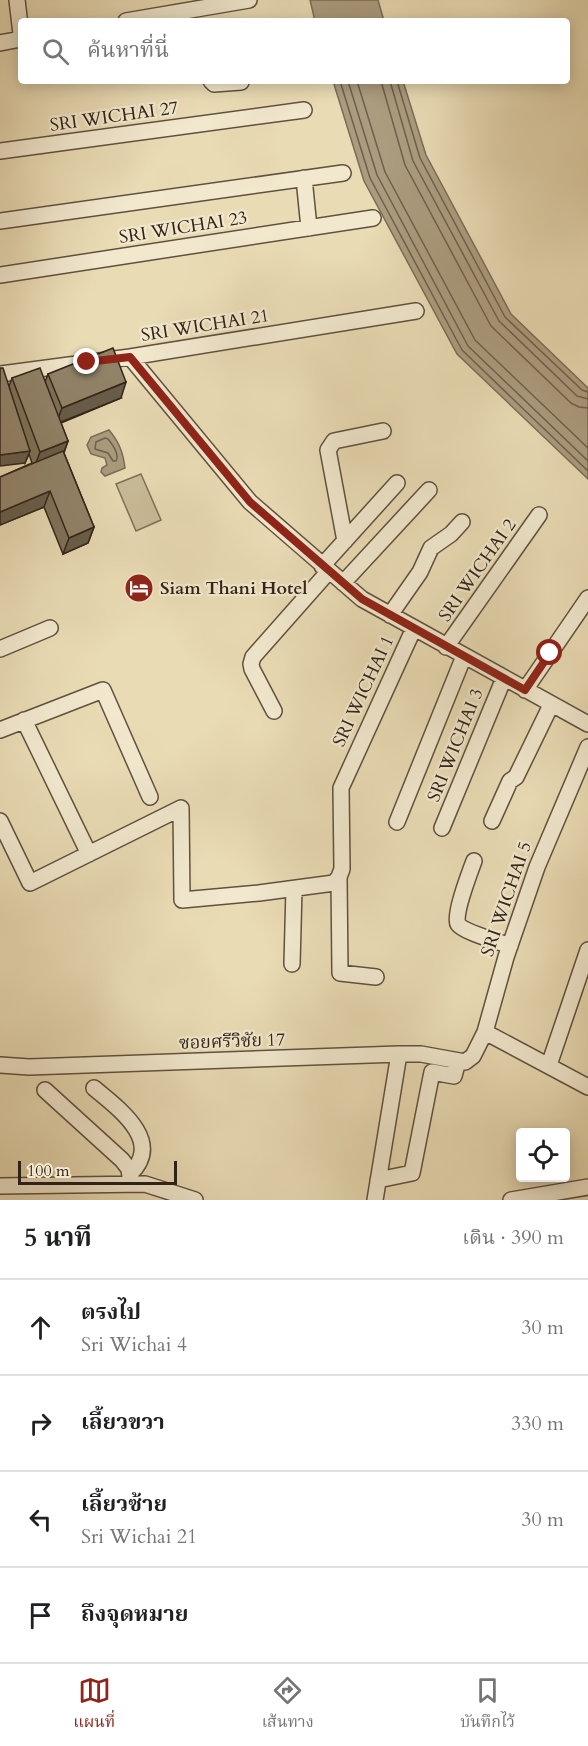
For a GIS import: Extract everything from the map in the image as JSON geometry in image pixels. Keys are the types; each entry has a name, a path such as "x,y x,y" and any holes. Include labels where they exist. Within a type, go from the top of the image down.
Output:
{"street":[{"path":"17,0 19,18"},
{"path":"134,18 159,8 206,14 231,1 249,0"},
{"path":"0,43 18,40"},
{"name":"SRI WICHAI 27","path":"0,151 304,110"},
{"path":"0,221 343,173"},
{"path":"303,178 309,228"},
{"name":"SRI WICHAI 23","path":"0,275 373,218"},
{"name":"SRI WICHAI 21","path":"0,374 130,357 416,311"},
{"path":"130,357 250,502 362,599 588,724"},
{"path":"345,541 328,450 334,441 383,431"},
{"path":"274,711 252,669 253,657 326,569 345,541 398,483"},
{"path":"343,583 429,490"},
{"name":"SRI WICHAI 2","path":"446,647 539,515"},
{"path":"390,615 420,572 431,548 451,534 462,522"},
{"path":"525,690 588,597"},
{"path":"0,649 50,628"},
{"name":"SRI WICHAI 1","path":"376,977 340,973 341,788 414,628"},
{"path":"397,822 464,656"},
{"name":"SRI WICHAI 3","path":"442,828 504,678"},
{"path":"0,730 103,690 150,797"},
{"path":"492,821 510,781 516,777 551,705"},
{"path":"24,720 89,854"},
{"name":"SRI WICHAI 5","path":"378,1180 412,1173 432,1072 454,1076 462,1061 473,1056 485,1032 510,946 548,838 588,747"},
{"path":"0,821 30,883 181,808 182,900 294,889 334,883 339,877"},
{"path":"474,861 457,922 459,926 510,946"},
{"path":"292,964 294,889"},
{"path":"549,1065 588,950"},
{"path":"485,1032 588,1087"},
{"path":"375,1200 399,1054"},
{"name":"ซอยศรีวิชัย 17","path":"0,1065 30,1067 399,1054 421,1054 462,1061"},
{"path":"94,1088 120,1110 134,1125 139,1136 141,1162 130,1179"},
{"path":"45,1090 122,1160 130,1179"},
{"path":"0,1185 130,1179 195,1200"},
{"path":"511,1200 588,1187"}],"shaded area":[{"path":"141,474 161,520 136,531 116,484"}],"water":[{"path":"310,0 378,0 383,18 314,18"},
{"path":"334,84 404,84 426,155 511,314 588,388 588,479 457,354 364,181"},
{"path":"109,430 120,448 125,468 105,476 101,472 102,468 107,465 105,458 91,454 87,445 91,437"}],"building":[{"path":"113,348 126,382 62,408 48,374"},
{"path":"0,368 3,368 30,451 0,455"},
{"path":"40,368 68,441 40,452 12,378"},
{"path":"63,451 94,527 69,538 50,491 0,512 0,477"}],"place":[{"name":"Siam Thani Hotel","path":"139,588"}],"route":[{"path":"87,362 130,357 250,502 362,599 525,690 550,653"}]}
